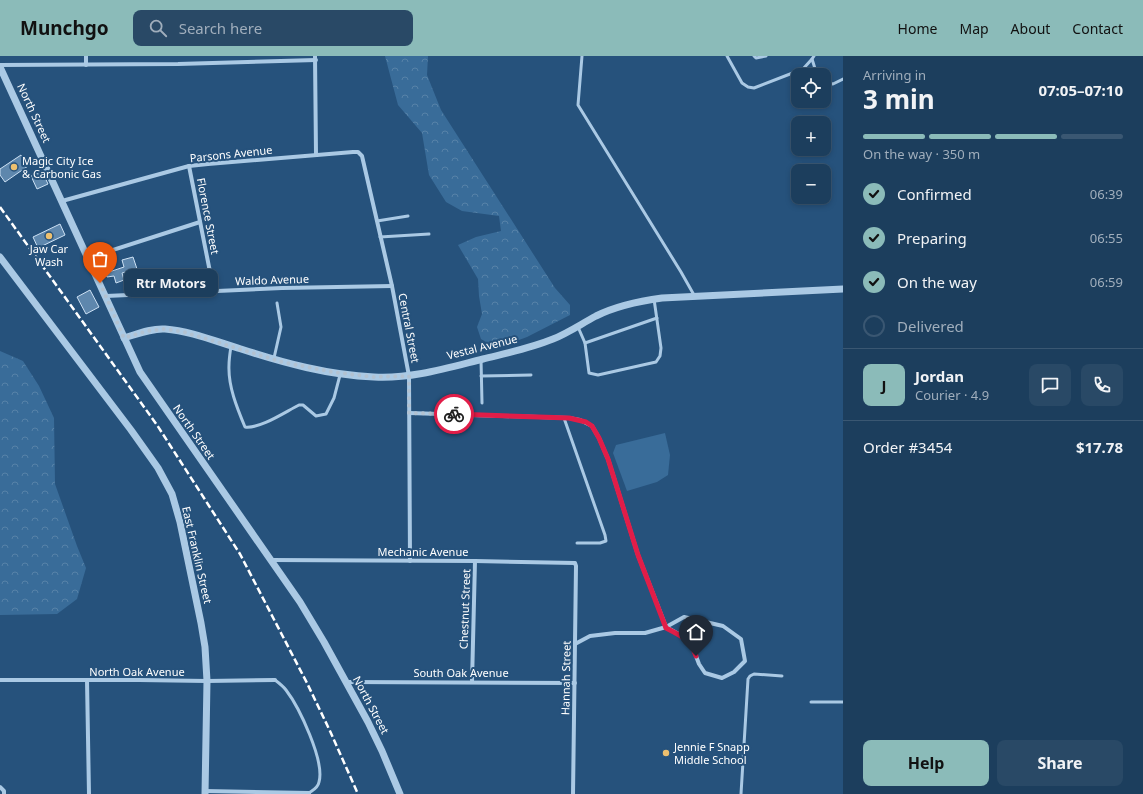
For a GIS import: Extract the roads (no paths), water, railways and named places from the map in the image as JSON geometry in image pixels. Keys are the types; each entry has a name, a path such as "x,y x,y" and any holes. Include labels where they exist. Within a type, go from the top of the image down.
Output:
{"street":[{"path":"86,56 86,65"},
{"path":"0,66 178,64 316,58 316,154"},
{"name":"North Street","path":"0,66 140,372 300,602 324,642 382,751 400,794"},
{"name":"Parsons Avenue","path":"62,201 189,166 316,154 358,152"},
{"name":"Central Street","path":"358,152 362,156 392,286 409,376 410,561"},
{"name":"Florence Street","path":"189,166 214,292"},
{"path":"88,258 200,222"},
{"name":"East Franklin Street","path":"0,257 131,430 158,468 172,494 180,522 201,623 204,647 207,681 205,792"},
{"name":"Waldo Avenue","path":"106,296 282,288 392,286"},
{"name":"Vestal Avenue","path":"124,338 147,331 164,329 184,332 274,360 341,373 373,377 409,376 521,350 552,340 596,316 613,309 654,299 843,290"},
{"path":"409,413 564,418 586,422 592,426 608,459 638,555 666,628 684,637 693,648 699,664 706,672 722,678 734,672 745,661 741,639 723,626 684,617 666,628 645,632 590,636 576,644"},
{"name":"Mechanic Avenue","path":"270,560 575,563"},
{"name":"Chestnut Street","path":"472,682 475,561"},
{"name":"Hannah Street","path":"573,794 576,644 575,563"},
{"name":"North Oak Avenue","path":"0,680 275,680"},
{"path":"87,680 89,794"},
{"name":"South Oak Avenue","path":"346,682 575,683"},
{"path":"0,788 4,791 4,794"},
{"path":"205,792 309,793"}],"lane":[{"path":"582,56 578,105 682,272 694,296"},
{"path":"727,56 742,83 748,88 754,88 803,69 813,57"},
{"path":"754,56 756,58 766,56"},
{"path":"813,57 816,68"},
{"path":"831,84 843,79"},
{"path":"377,221 408,216"},
{"path":"380,237 429,234"},
{"path":"578,327 585,343 590,373 598,375 656,362 660,356 661,348 654,299"},
{"path":"274,360 281,327 277,302"},
{"path":"585,343 657,318"},
{"path":"231,346 229,366 231,383 236,406 245,427 251,428 261,424 299,405 303,405 316,416 326,414 334,398 341,373"},
{"path":"481,359 482,403"},
{"path":"481,376 531,375"},
{"path":"564,418 606,535 606,541 600,543 577,543"},
{"path":"741,794 748,679 754,674 782,676"},
{"path":"275,680 293,700 317,755 320,773 319,783 317,787 309,793"},
{"path":"811,702 843,702"}],"railway":[{"path":"0,207 157,425 240,554 307,683 358,794"}],"place":[{"name":"Magic City Ice & Carbonic Gas","path":"14,167"},
{"name":"Jaw Car Wash","path":"49,236"},
{"name":"Rtr Motors","path":"100,283"},
{"name":"Jennie F Snapp Middle School","path":"666,753"}]}
